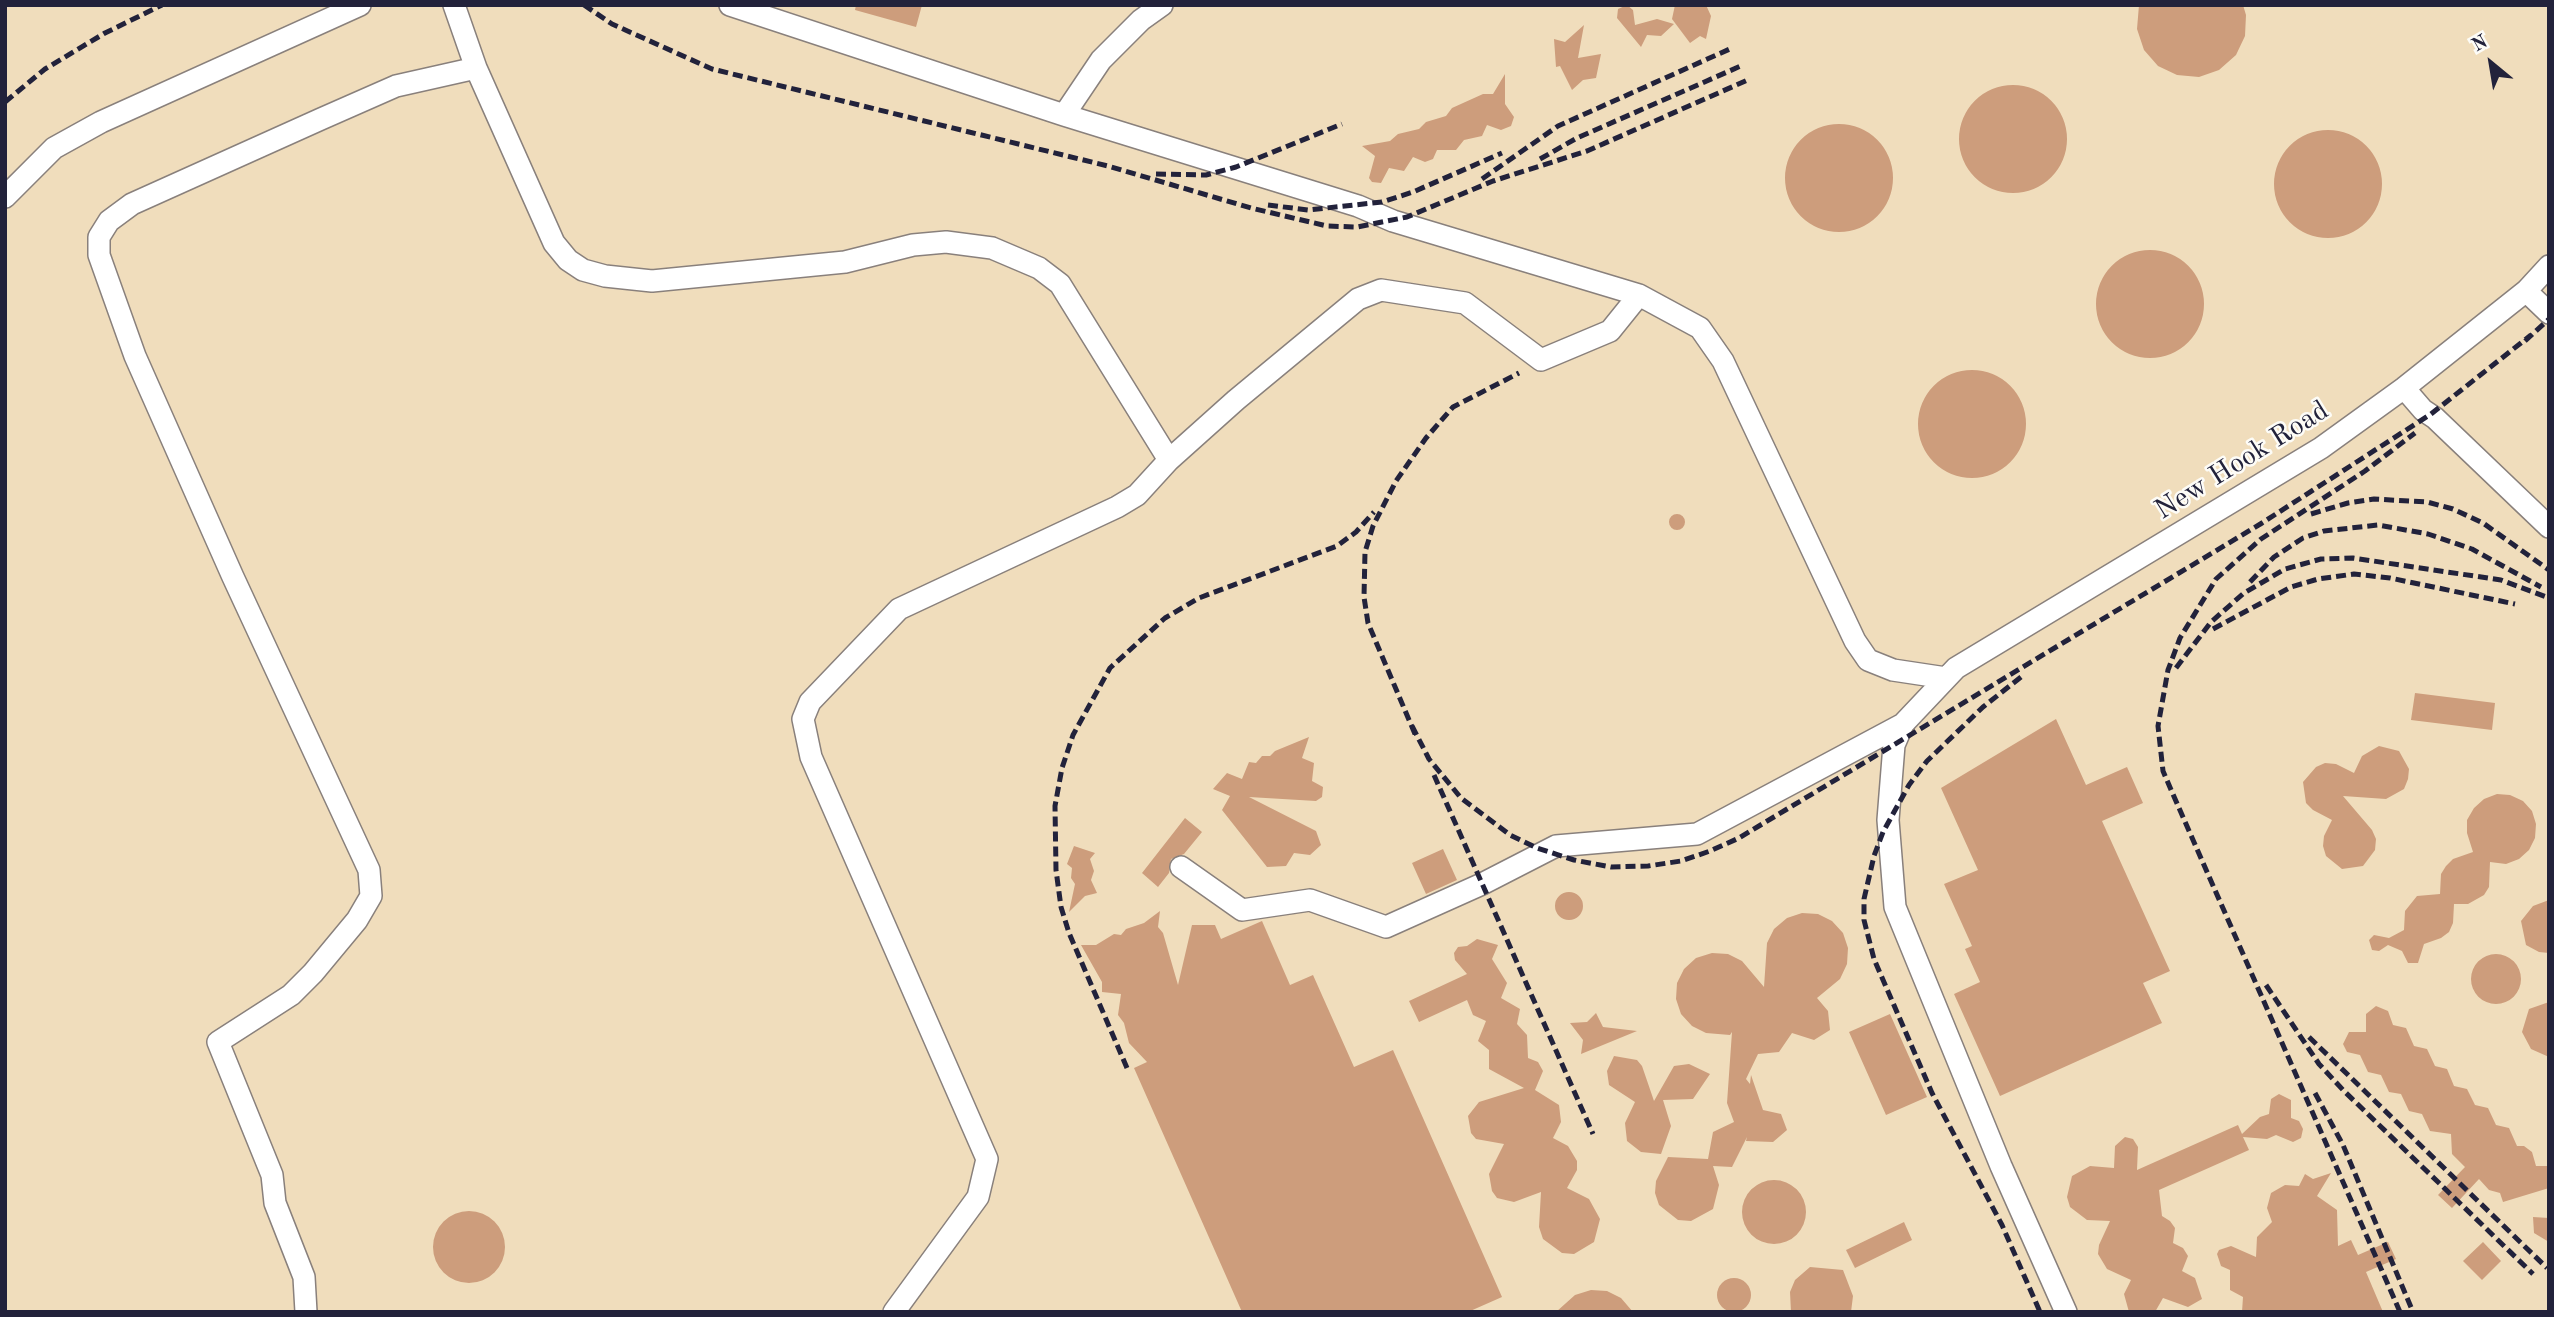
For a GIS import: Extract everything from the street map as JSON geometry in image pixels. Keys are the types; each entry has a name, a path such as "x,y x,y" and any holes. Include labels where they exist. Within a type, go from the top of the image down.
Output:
{"street":[{"path":"5,197 54,148 101,122 360,5"},
{"path":"454,5 476,68 555,243 568,260 583,270 605,276 652,281 845,262 913,245 946,243 992,248 1039,268 1060,284 1169,460"},
{"path":"730,5 1064,115 1639,295 1700,328 1723,361 1855,641 1868,660 1893,670 1946,678"},
{"path":"1064,115 1101,60 1141,20 1162,5"},
{"path":"306,1312 304,1277 275,1203 272,1175 218,1042 291,995 313,973 358,920 371,896 369,870 233,577 135,356 99,255 99,237 109,220 132,204 321,119 396,86 476,68"},
{"name":"New Hook Road","path":"1903,724 1956,668 2321,448 2403,388 2526,291 2549,267"},
{"path":"894,1312 978,1197 987,1159 811,757 803,719 810,702 899,608 1138,495 1169,460 1287,356 1358,299 1381,290 1465,303 1541,359 1611,331 1639,295"},
{"path":"2526,291 2549,313"},
{"path":"2403,388 2549,527"},
{"path":"1181,867 1242,910 1310,900 1386,927 1482,884 1556,846 1697,834 1903,724"},
{"path":"1903,724 1894,745 1888,820 1895,907 2001,1166 2066,1312"}],"building":[{"path":"856,5 922,5 916,27 855,10"},
{"path":"1627,5 1633,10 1635,25 1657,19 1674,24 1661,36 1647,35 1641,47 1617,18 1618,9"},
{"path":"1675,5 1706,5 1711,16 1706,39 1700,36 1690,43 1672,19"},
{"path":"2139,5 2243,5 2246,15 2245,36 2236,55 2219,70 2199,77 2177,75 2158,66 2144,50 2137,29"},
{"path":"1584,25 1578,58 1601,54 1596,78 1583,80 1572,90 1560,66 1556,67 1554,39 1565,42"},
{"path":"1505,74 1505,104 1514,117 1511,126 1501,130 1487,125 1482,136 1464,140 1456,150 1437,150 1433,159 1425,162 1413,157 1404,171 1389,168 1381,183 1372,182 1369,178 1375,156 1362,146 1390,141 1398,134 1419,129 1426,122 1446,116 1452,108 1483,94 1493,94"},
{"path":"2013,85 2034,89 2051,101 2063,118 2067,139 2063,160 2051,177 2034,189 2013,193 1992,189 1975,177 1963,160 1959,139 1963,118 1975,101 1992,89"},
{"path":"1839,124 1860,128 1878,139 1889,157 1893,178 1889,199 1878,217 1860,228 1839,232 1818,228 1800,217 1789,199 1785,178 1789,157 1800,139 1818,128"},
{"path":"2328,130 2349,134 2367,145 2378,163 2382,184 2378,205 2367,223 2349,234 2328,238 2307,234 2289,223 2278,205 2274,184 2278,163 2289,145 2307,134"},
{"path":"2150,250 2171,254 2188,266 2200,283 2204,304 2200,325 2188,342 2171,354 2150,358 2129,354 2112,342 2100,325 2096,304 2100,283 2112,266 2129,254"},
{"path":"1972,370 1993,374 2011,385 2022,403 2026,424 2022,445 2011,463 1993,474 1972,478 1951,474 1933,463 1922,445 1918,424 1922,403 1933,385 1951,374"},
{"path":"1674,514 1680,514 1685,522 1683,528 1674,530 1669,525 1669,519"},
{"path":"2415,693 2495,703 2492,730 2411,720"},
{"path":"2056,719 2086,785 2127,767 2143,803 2102,821 2170,971 2143,983 2162,1023 2000,1096 1954,994 1980,982 1965,949 1972,946 1944,884 1978,870 1941,788"},
{"path":"1309,737 1302,758 1314,763 1312,781 1323,787 1322,797 1316,801 1249,797 1316,831 1321,845 1310,855 1294,853 1286,866 1267,867 1222,810 1230,796 1213,789 1227,773 1242,779 1249,762 1256,763 1262,756 1270,756 1275,751"},
{"path":"2379,746 2399,751 2409,769 2408,779 2404,789 2386,799 2343,796 2372,830 2376,839 2375,850 2363,866 2342,869 2326,856 2323,846 2324,836 2332,820 2306,803 2303,782 2316,767 2325,763 2336,764 2354,773 2362,756"},
{"path":"2497,794 2510,795 2523,801 2532,811 2536,824 2535,838 2529,850 2519,859 2506,864 2490,862 2489,887 2484,895 2468,904 2454,904 2453,923 2449,932 2424,944 2418,963 2408,963 2402,951 2388,945 2379,951 2372,950 2369,940 2374,935 2389,938 2404,930 2405,911 2417,896 2440,894 2441,874 2446,866 2453,859 2473,852 2467,833 2467,820 2474,808 2484,799"},
{"path":"1185,818 1202,832 1184,854 1171,859 1169,873 1158,887 1142,873"},
{"path":"1074,846 1095,853 1090,859 1094,871 1091,880 1097,893 1085,896 1069,912 1075,884 1071,878 1072,868 1067,864"},
{"path":"1443,849 1457,880 1426,894 1412,863"},
{"path":"1569,892 1579,896 1583,906 1579,916 1569,920 1559,916 1555,906 1559,896"},
{"path":"2549,900 2549,953 2539,952 2526,945 2521,921 2533,906"},
{"path":"1160,911 1158,927 1163,933 1178,985 1192,925 1215,925 1221,939 1262,921 1290,985 1313,975 1354,1067 1393,1050 1502,1297 1468,1312 1242,1312 1134,1068 1147,1062 1129,1043 1124,1023 1118,1015 1121,994 1102,992 1102,982 1081,945 1096,945 1114,934 1121,935 1126,929 1144,923"},
{"path":"1802,913 1818,914 1832,921 1843,933 1848,948 1847,964 1840,979 1817,998 1828,1011 1830,1030 1814,1040 1792,1033 1779,1052 1758,1054 1746,1079 1750,1084 1751,1075 1763,1110 1781,1114 1787,1130 1773,1142 1746,1141 1747,1137 1732,1167 1713,1166 1719,1185 1713,1209 1691,1221 1678,1220 1659,1205 1655,1193 1656,1181 1668,1157 1708,1159 1713,1132 1734,1122 1727,1103 1732,1032 1730,1035 1706,1033 1692,1026 1681,1014 1676,999 1677,983 1684,969 1696,958 1712,953 1728,954 1742,961 1764,987 1767,943 1774,929 1787,918"},
{"path":"1477,939 1498,945 1492,959 1507,983 1501,998 1520,1009 1517,1024 1527,1035 1528,1058 1538,1062 1543,1071 1535,1090 1559,1105 1561,1122 1553,1138 1568,1146 1577,1161 1577,1170 1567,1188 1589,1199 1600,1219 1594,1242 1574,1254 1562,1253 1543,1239 1539,1227 1541,1192 1514,1202 1497,1198 1492,1191 1489,1174 1504,1144 1476,1139 1471,1133 1468,1116 1479,1102 1524,1088 1489,1069 1489,1050 1478,1041 1486,1021 1473,1015 1467,1000 1419,1022 1409,1001 1467,974 1455,960 1454,953 1458,947 1467,946"},
{"path":"2496,954 2514,961 2521,979 2514,997 2496,1004 2478,997 2471,979 2478,961"},
{"path":"2549,1002 2549,1057 2531,1049 2522,1032 2529,1009"},
{"path":"2376,1006 2388,1011 2393,1025 2406,1028 2414,1046 2427,1049 2435,1066 2447,1069 2454,1086 2467,1089 2475,1105 2488,1108 2496,1125 2509,1128 2517,1146 2524,1146 2532,1152 2536,1166 2549,1166 2549,1188 2503,1202 2500,1193 2489,1190 2479,1179 2452,1208 2438,1195 2465,1167 2452,1154 2451,1134 2430,1131 2422,1114 2409,1111 2401,1094 2389,1092 2381,1075 2368,1072 2360,1055 2347,1052 2343,1044 2349,1032 2366,1032 2366,1014"},
{"path":"1596,1013 1603,1027 1637,1031 1581,1054 1583,1040 1570,1023 1587,1022"},
{"path":"1890,1014 1927,1097 1886,1115 1849,1032"},
{"path":"1614,1056 1637,1060 1642,1066 1654,1101 1674,1066 1689,1064 1710,1074 1693,1099 1663,1100 1671,1126 1661,1154 1641,1152 1627,1141 1625,1123 1635,1102 1609,1085 1607,1071"},
{"path":"2279,1094 2291,1100 2291,1118 2299,1121 2303,1129 2301,1138 2293,1142 2276,1135 2267,1139 2243,1137 2249,1150 2159,1190 2162,1216 2175,1228 2173,1243 2183,1248 2188,1256 2182,1271 2195,1278 2202,1299 2188,1307 2163,1298 2155,1312 2129,1312 2124,1294 2131,1280 2107,1269 2098,1254 2099,1245 2110,1221 2087,1220 2070,1207 2067,1197 2072,1176 2090,1166 2114,1168 2115,1146 2125,1137 2133,1139 2138,1147 2137,1170 2238,1125 2242,1134 2260,1117 2269,1114 2271,1099"},
{"path":"2331,1173 2317,1196 2337,1210 2338,1246 2351,1240 2358,1255 2388,1242 2396,1259 2366,1272 2383,1312 2242,1312 2243,1297 2230,1290 2230,1270 2221,1266 2217,1254 2219,1250 2231,1246 2256,1257 2257,1237 2272,1222 2267,1208 2271,1193 2285,1185 2299,1186 2305,1174 2313,1179"},
{"path":"1774,1180 1797,1189 1806,1212 1797,1235 1774,1244 1751,1235 1742,1212 1751,1189"},
{"path":"469,1211 489,1217 499,1227 505,1247 499,1267 489,1277 469,1283 449,1277 439,1267 433,1247 439,1227 449,1217"},
{"path":"2533,1217 2549,1218 2549,1242 2534,1233"},
{"path":"1904,1222 1912,1240 1855,1268 1846,1250"},
{"path":"2483,1242 2501,1261 2482,1280 2463,1261"},
{"path":"1810,1267 1843,1270 1853,1296 1851,1312 1791,1312 1790,1292 1795,1280"},
{"path":"1734,1278 1746,1283 1751,1295 1746,1307 1734,1312 1722,1307 1717,1295 1722,1283"},
{"path":"1591,1290 1607,1291 1621,1298 1633,1312 1556,1312 1575,1295"}],"railway":[{"path":"5,102 45,69 105,33 162,5"},
{"path":"584,5 612,24 712,69 1108,166 1251,208 1327,226 1357,227 1407,217 1493,181 1587,151 1750,79"},
{"path":"1482,179 1558,126 1732,48"},
{"path":"1540,159 1577,138 1743,65"},
{"path":"1156,174 1206,175 1236,167 1342,124"},
{"path":"1268,205 1308,210 1382,202 1413,192 1502,153"},
{"path":"2525,341 2549,319"},
{"path":"1412,726 1429,759 1461,798 1510,835 1537,848 1574,860 1611,867 1648,866 1681,861 1710,851 1739,838 2262,523 2431,414 2531,335"},
{"path":"1415,734 1368,623 1364,597 1365,552 1373,526 1396,481 1426,438 1453,407 1519,373"},
{"path":"2400,1312 2163,771 2158,726 2168,670 2180,638 2216,579 2261,539 2365,471 2415,433"},
{"path":"2311,514 2348,503 2374,499 2427,502 2453,509 2483,523 2549,570"},
{"path":"1127,1068 1069,933 1061,907 1056,870 1055,806 1062,768 1073,735 1110,668 1165,618 1199,598 1337,546 1356,532 1374,512"},
{"path":"2250,582 2274,557 2303,538 2324,531 2378,525 2428,534 2472,549 2541,587"},
{"path":"2176,668 2211,622 2244,593 2285,569 2321,559 2353,558 2501,580 2549,598"},
{"path":"2213,629 2291,587 2318,579 2354,574 2390,578 2515,604"},
{"path":"2021,677 1983,707 1927,761 1909,785 1883,832 1874,856 1864,899 1864,920 1874,959 1932,1093 2002,1225 2040,1312"},
{"path":"1434,775 1593,1134"},
{"path":"2266,985 2319,1064 2533,1274"},
{"path":"2309,1037 2547,1268"},
{"path":"2315,1093 2343,1145 2413,1312"}]}
